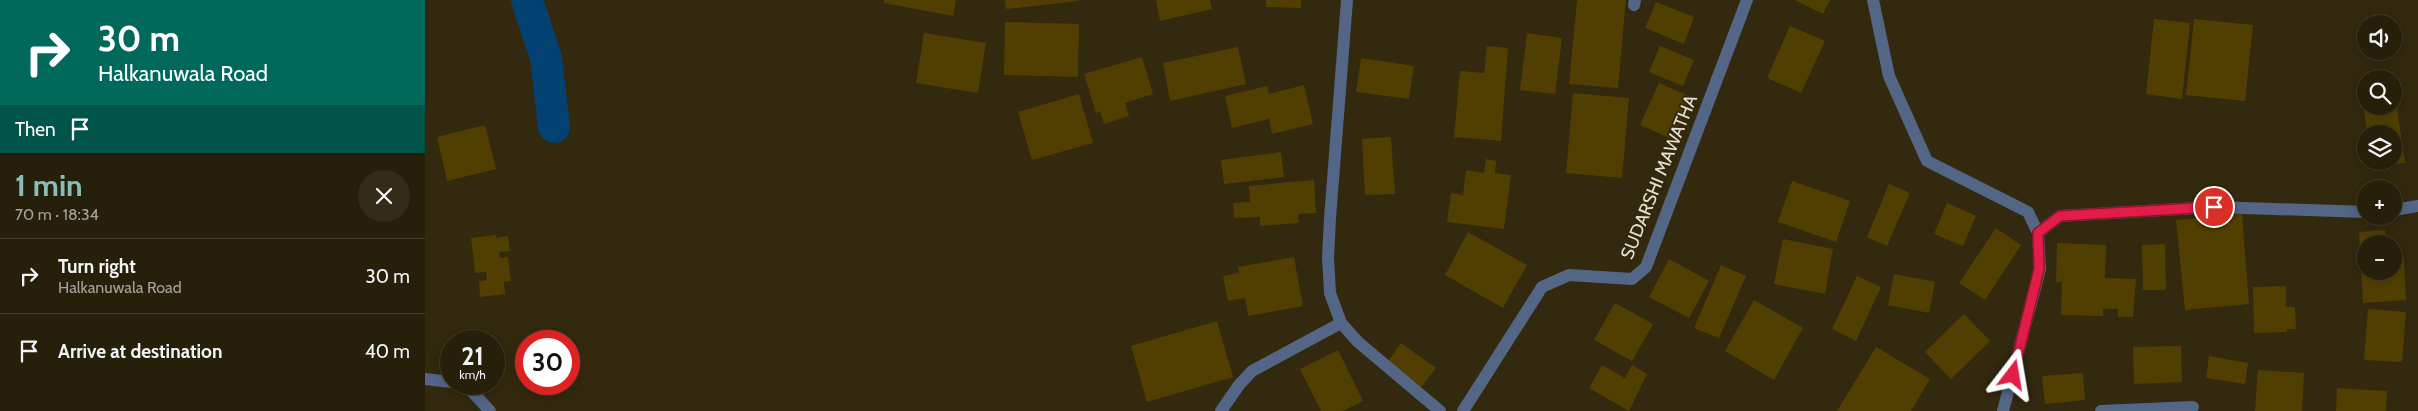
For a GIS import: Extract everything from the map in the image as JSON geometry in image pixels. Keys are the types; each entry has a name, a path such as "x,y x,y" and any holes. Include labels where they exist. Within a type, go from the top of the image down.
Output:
{"street":[{"path":"1347,0 1328,258 1330,293 1341,323 1379,361 1440,411"},
{"name":"SUDARSHI MAWATHA","path":"1463,411 1542,287 1569,275 1632,279 1646,267 1747,0"},
{"path":"1873,0 1889,76 1927,161 2028,212 2038,233 2039,269 2004,411"},
{"path":"2402,209 2418,206"},
{"path":"2038,233 2060,216 2214,207 2357,212"},
{"path":"1221,411 1252,370 1341,323"},
{"path":"425,379 440,381"},
{"path":"475,395 490,411"},
{"path":"2101,411 2193,408"}],"building":[{"path":"884,0 956,0 953,16 884,3"},
{"path":"1005,0 1078,0 1078,1 1006,9"},
{"path":"1156,0 1210,0 1212,9 1160,21"},
{"path":"1266,0 1301,0 1301,8 1266,7"},
{"path":"1577,0 1626,0 1618,88 1569,84"},
{"path":"1795,0 1830,0 1823,14"},
{"path":"1656,2 1694,17 1684,44 1645,28"},
{"path":"2154,19 2190,23 2182,99 2146,94"},
{"path":"2194,19 2253,25 2245,101 2186,95"},
{"path":"1005,22 1079,24 1078,77 1004,75"},
{"path":"1790,26 1825,41 1801,93 1767,78"},
{"path":"924,33 986,43 978,93 916,83"},
{"path":"1527,33 1562,38 1555,94 1520,90"},
{"path":"1487,46 1508,48 1501,141 1454,137 1460,71 1484,73"},
{"path":"1660,46 1694,60 1683,86 1649,72"},
{"path":"1238,47 1246,84 1170,101 1163,63"},
{"path":"1142,57 1153,94 1125,103 1129,116 1104,124 1100,111 1096,113 1084,74"},
{"path":"1361,58 1414,66 1409,99 1356,92"},
{"path":"1659,83 1691,97 1672,139 1640,125"},
{"path":"1304,85 1313,124 1272,134 1269,119 1232,128 1225,96 1267,86 1269,94"},
{"path":"1573,93 1629,98 1622,178 1566,173"},
{"path":"1079,94 1093,143 1032,160 1018,112"},
{"path":"2365,115 2398,115 2400,125 2366,125"},
{"path":"485,125 496,169 447,181 437,137"},
{"path":"1391,137 1395,194 1365,195 1362,139"},
{"path":"2402,142 2405,163 2402,163"},
{"path":"1281,152 1284,177 1224,184 1221,160"},
{"path":"1486,159 1496,161 1495,173 1511,175 1504,229 1447,222 1451,193 1463,195 1466,170 1484,173"},
{"path":"1314,180 1316,213 1298,214 1299,223 1260,226 1260,217 1234,218 1233,203 1250,202 1249,186"},
{"path":"1792,181 1850,201 1836,242 1778,222"},
{"path":"1889,184 1910,193 1887,246 1867,237"},
{"path":"1947,203 1976,216 1963,246 1934,234"},
{"path":"2242,214 2249,304 2185,310 2176,220"},
{"path":"1996,228 2021,245 1985,300 1959,283"},
{"path":"2385,230 2385,235 2359,235 2359,232"},
{"path":"1468,232 1527,265 1503,308 1445,275"},
{"path":"496,235 496,238 508,236 510,251 499,252 500,258 508,257 511,281 504,282 505,294 480,297 479,281 487,280 486,272 475,273 471,238"},
{"path":"1783,239 1833,249 1825,294 1774,284"},
{"path":"2057,243 2106,245 2105,278 2136,279 2133,317 2118,317 2118,309 2103,309 2103,316 2061,315 2062,282 2056,282"},
{"path":"2165,244 2166,290 2143,290 2142,245"},
{"path":"1294,257 1303,306 1248,316 1245,298 1228,301 1223,276 1239,273 1238,267"},
{"path":"1669,259 1709,281 1689,318 1649,297"},
{"path":"2402,259 2404,259 2406,300 2363,303 2362,280 2402,280"},
{"path":"1721,265 1746,276 1719,338 1694,328"},
{"path":"1894,274 1935,282 1929,313 1888,305"},
{"path":"1857,276 1881,287 1856,341 1832,329"},
{"path":"2286,286 2286,307 2295,307 2296,329 2287,329 2287,332 2254,333 2253,287"},
{"path":"1754,300 1803,328 1774,380 1725,351"},
{"path":"1615,303 1653,324 1632,361 1594,340"},
{"path":"2368,309 2406,312 2402,362 2364,360"},
{"path":"1964,314 1990,341 1951,379 1925,352"},
{"path":"1217,321 1233,377 1147,402 1131,346"},
{"path":"1401,343 1436,368 1420,389 1386,364"},
{"path":"2181,346 2182,382 2134,384 2133,347"},
{"path":"1876,347 1930,379 1911,411 1837,411"},
{"path":"1338,350 1363,401 1343,411 1321,411 1300,369"},
{"path":"2209,356 2248,363 2245,384 2206,378"},
{"path":"1602,365 1625,378 1632,365 1647,374 1629,411 1589,388"},
{"path":"2258,370 2304,373 2302,411 2255,411"},
{"path":"2083,373 2085,400 2045,404 2042,376"},
{"path":"2337,388 2387,391 2386,411 2336,411"}],"waterway":[{"path":"527,0 546,58 554,127"}],"route":[{"path":"2013,375 2039,269 2038,233 2060,216 2214,207"}]}
